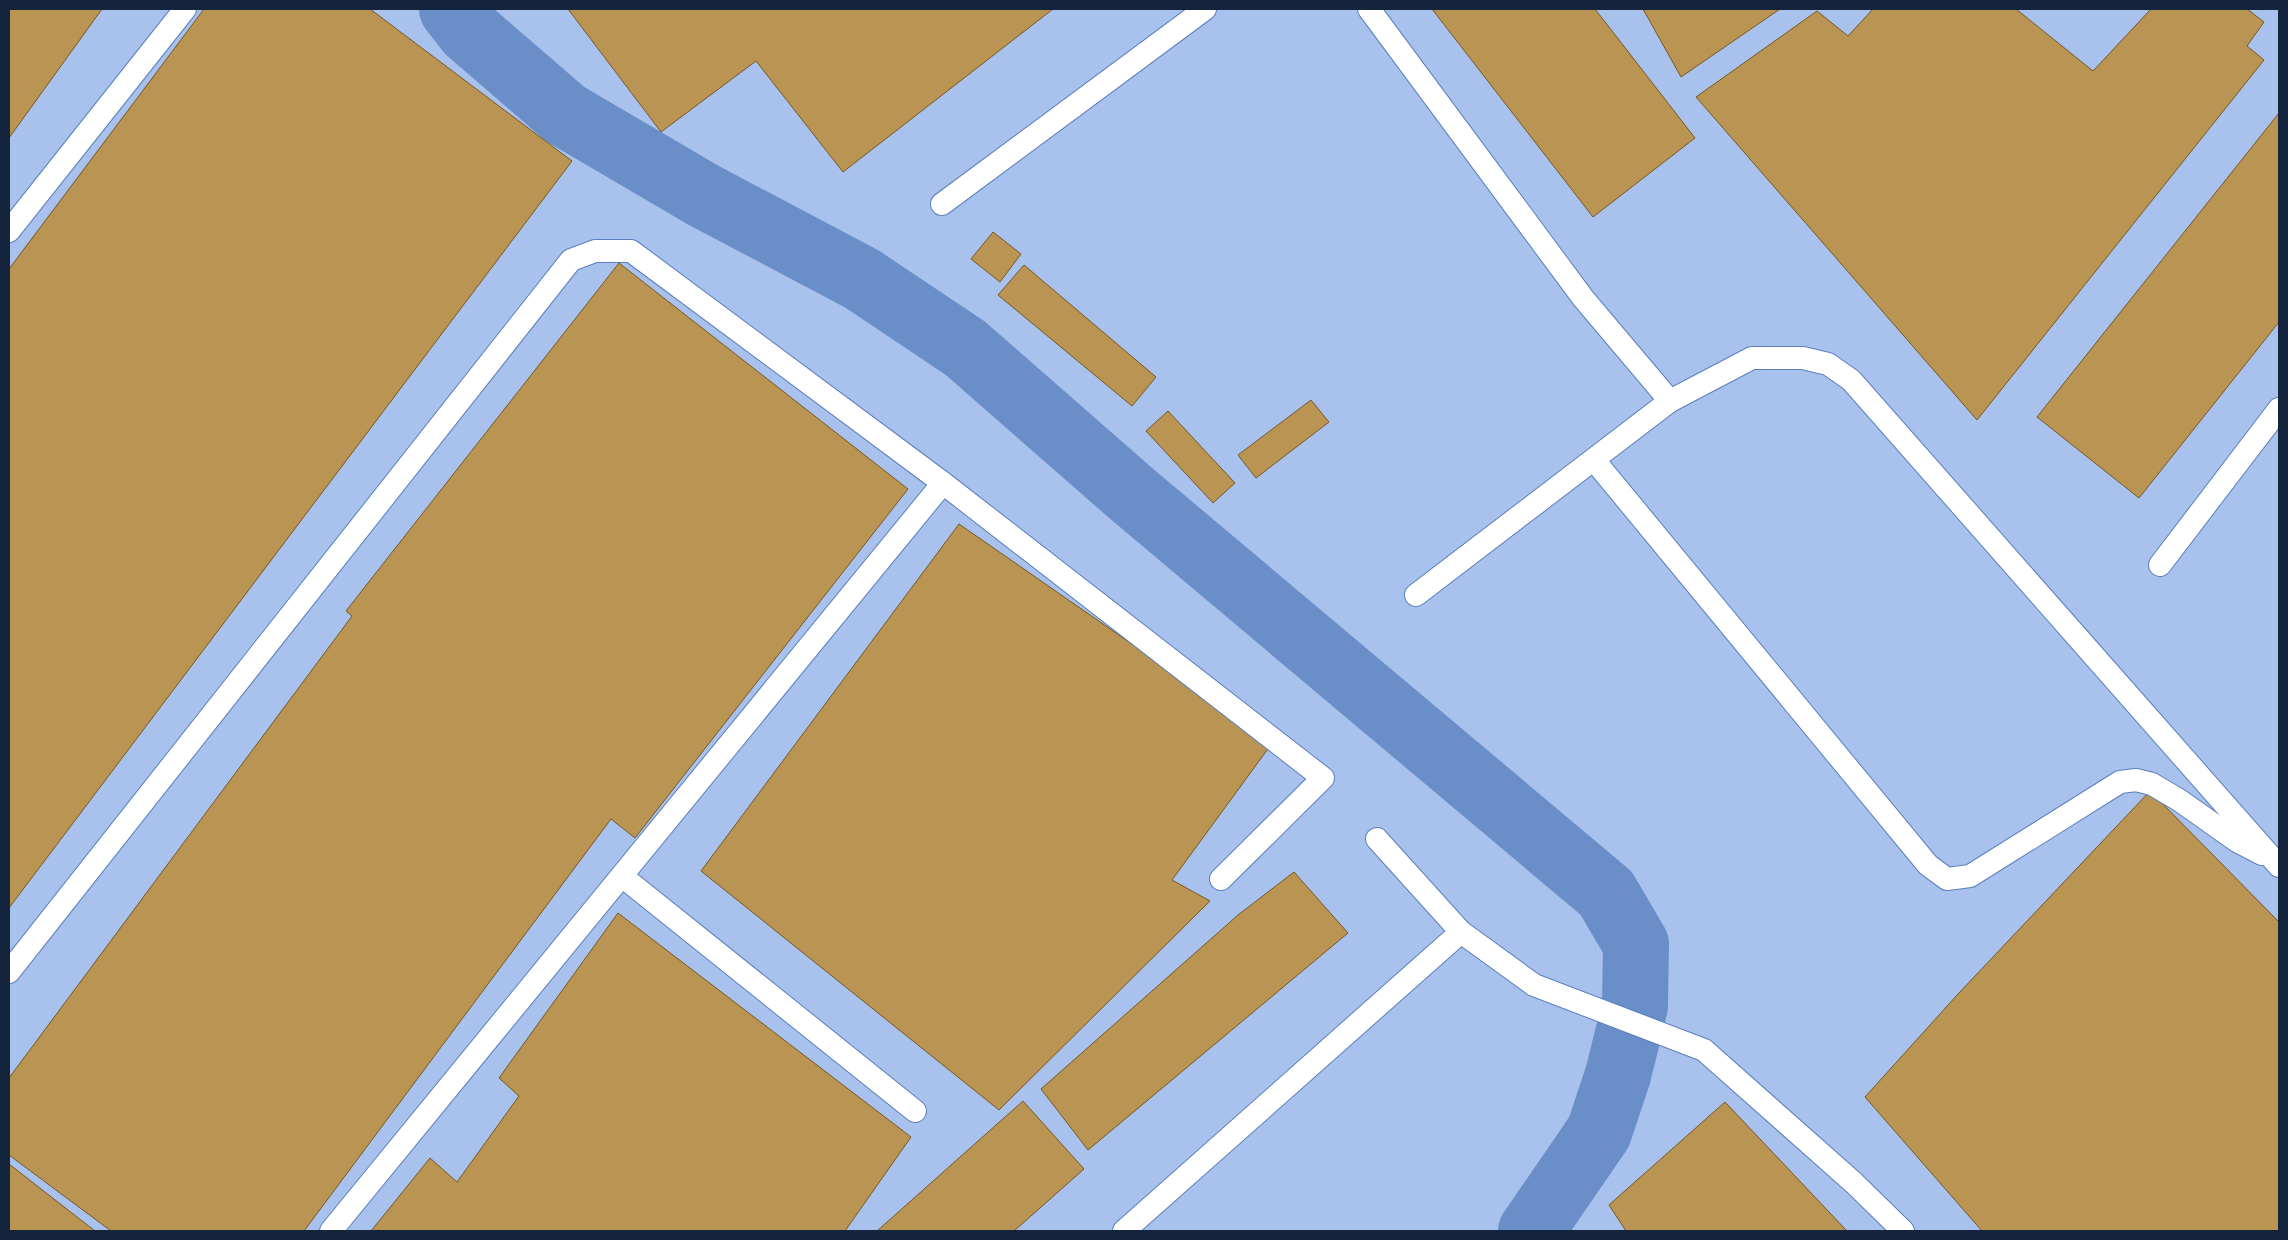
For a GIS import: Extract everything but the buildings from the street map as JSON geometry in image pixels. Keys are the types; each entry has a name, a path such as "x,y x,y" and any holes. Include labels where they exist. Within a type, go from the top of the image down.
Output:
{"lane":[{"path":"9,231 185,9"},
{"path":"942,204 1205,9"},
{"path":"1369,9 1583,298 1670,401"},
{"path":"9,972 571,260 595,251 632,252 943,483 1323,778 1221,879"},
{"path":"1416,595 1670,401 1752,358 1803,358 1828,364 1851,380 2276,863"},
{"path":"2160,565 2279,409"},
{"path":"1594,460 1928,864 1947,879 1970,876 2120,782 2136,780 2152,784 2179,800 2237,841 2276,863"},
{"path":"331,1231 623,877 943,483"},
{"path":"1377,839 1461,932 1534,985 1704,1050 1854,1183 1904,1231"},
{"path":"623,877 915,1111"},
{"path":"1124,1231 1461,932"}],"shaded area":[{"path":"9,9 2279,9 2279,1231 9,1231"}],"waterway":[{"path":"452,9 469,31 565,114 703,195 862,279 965,348 1133,495 1606,893 1636,944 1635,1006 1618,1075 1599,1132 1531,1231"}]}
